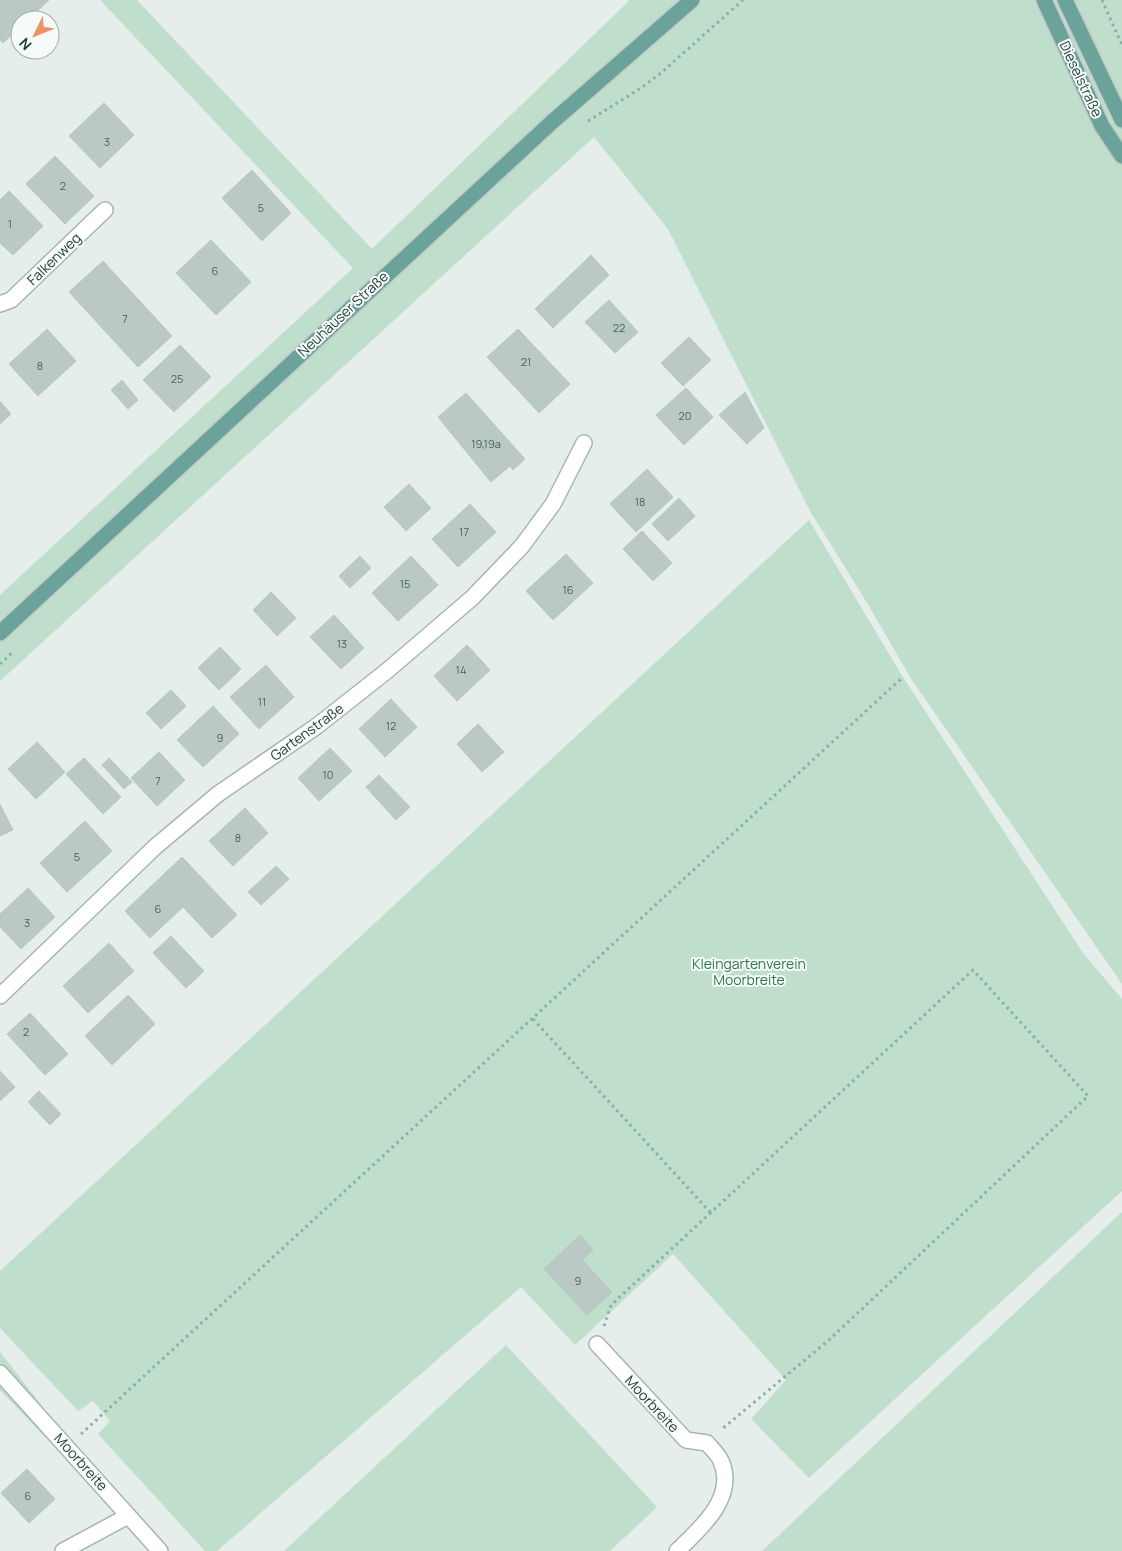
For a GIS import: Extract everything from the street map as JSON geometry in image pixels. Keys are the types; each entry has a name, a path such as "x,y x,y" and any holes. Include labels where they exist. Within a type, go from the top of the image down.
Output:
{"main road":[{"name":"Neuhäuser Straße","path":"0,633 544,128 692,0"},
{"name":"Dieselstraße","path":"1044,0 1102,126 1122,156"},
{"name":"Dieselstraße","path":"1064,0 1122,120"}],"street":[{"name":"Falkenweg","path":"0,304 11,300 105,210"},
{"name":"Gartenstraße","path":"0,996 155,847 218,794 317,726 388,670 472,598 522,546 553,504 584,442"},
{"name":"Moorbreite","path":"597,1344 686,1440 707,1443"},
{"name":"Moorbreite","path":"0,1373 160,1551"},
{"path":"677,1551 698,1531 717,1508 727,1482 720,1460 707,1443"},
{"path":"63,1551 128,1516"}],"path":[{"path":"585,123 641,88 661,73 743,0"},
{"path":"1102,0 1122,45"},
{"path":"0,664 15,650"},
{"path":"67,1446 903,677"},
{"path":"597,1344 611,1305 973,970 1088,1096 829,1340 707,1443"},
{"path":"533,1019 711,1213"}],"green space":[{"path":"100,0 137,0 372,249 630,0 1122,0 1122,984 910,677 869,606 810,511 668,229 594,137 0,681 0,595 353,268"},
{"name":"Kleingartenverein Moorbreite","path":"809,520 901,674 1083,953 1122,999 1122,1191 809,1478 751,1419 786,1380 673,1254 575,1345 521,1287 217,1551 205,1551 98,1434 110,1421 93,1401 78,1411 0,1328 0,1271"},
{"path":"1122,1212 1122,1551 762,1551"},
{"path":"506,1345 657,1507 610,1551 284,1551"},
{"path":"0,1352 155,1551 0,1390"}],"building":[{"path":"0,0 23,0 32,10 10,10 10,19 0,8"},
{"path":"23,0 49,0 38,10 32,10"},
{"path":"0,8 10,19 10,36 3,43 0,40"},
{"path":"104,103 134,135 100,168 69,136"},
{"path":"55,156 94,196 65,224 26,184"},
{"path":"252,170 291,213 262,241 222,198"},
{"path":"9,191 43,226 13,255 0,243 0,200"},
{"path":"211,240 251,282 216,315 176,273"},
{"path":"591,255 609,275 579,303 561,284"},
{"path":"103,261 172,336 138,367 69,292"},
{"path":"561,284 579,303 553,328 535,309"},
{"path":"609,300 638,332 615,353 585,322"},
{"path":"47,329 76,361 38,396 9,364"},
{"path":"518,329 570,384 539,413 487,357"},
{"path":"689,337 711,360 683,386 661,363"},
{"path":"180,345 211,377 174,412 143,380"},
{"path":"122,380 138,400 128,409 111,390"},
{"path":"686,388 713,417 684,445 656,415"},
{"path":"745,392 764,428 747,444 719,415"},
{"path":"466,393 525,459 513,470 510,466 491,482 438,417"},
{"path":"0,401 11,414 0,424"},
{"path":"647,469 673,497 636,532 610,504"},
{"path":"409,484 431,508 406,531 384,507"},
{"path":"679,498 695,516 668,541 652,524"},
{"path":"470,504 496,532 458,567 432,539"},
{"path":"642,531 672,563 653,581 623,549"},
{"path":"566,554 593,583 553,620 526,591"},
{"path":"360,556 371,568 350,588 339,576"},
{"path":"411,556 438,585 398,621 372,593"},
{"path":"271,592 296,618 277,636 253,610"},
{"path":"334,615 364,648 341,669 310,637"},
{"path":"467,645 490,670 457,701 434,676"},
{"path":"220,647 241,669 219,690 198,668"},
{"path":"266,665 294,697 259,729 230,697"},
{"path":"171,690 186,706 161,729 146,713"},
{"path":"391,699 417,727 385,757 359,729"},
{"path":"213,706 239,734 203,767 177,740"},
{"path":"478,724 504,752 482,772 457,744"},
{"path":"37,742 65,772 36,799 8,769"},
{"path":"330,748 352,771 319,801 298,778"},
{"path":"159,752 185,780 157,806 131,778"},
{"path":"84,758 121,797 103,814 66,774"},
{"path":"109,758 132,782 124,789 102,765"},
{"path":"379,775 410,807 396,820 366,787"},
{"path":"0,804 13,830 0,836"},
{"path":"245,808 268,833 233,866 209,841"},
{"path":"85,821 112,851 67,892 40,863"},
{"path":"182,857 237,915 212,938 183,907 150,938 125,911"},
{"path":"276,866 289,879 261,905 248,892"},
{"path":"28,888 55,917 21,949 0,927 0,914"},
{"path":"171,936 204,971 186,988 153,953"},
{"path":"109,943 134,971 88,1013 63,986"},
{"path":"128,995 155,1024 112,1065 85,1036"},
{"path":"30,1013 68,1054 45,1075 7,1034"},
{"path":"0,1071 15,1087 0,1101"},
{"path":"39,1091 61,1114 50,1125 28,1102"},
{"path":"580,1235 593,1250 582,1260 612,1292 587,1315 544,1269"},
{"path":"27,1469 55,1499 29,1523 1,1493"}]}
